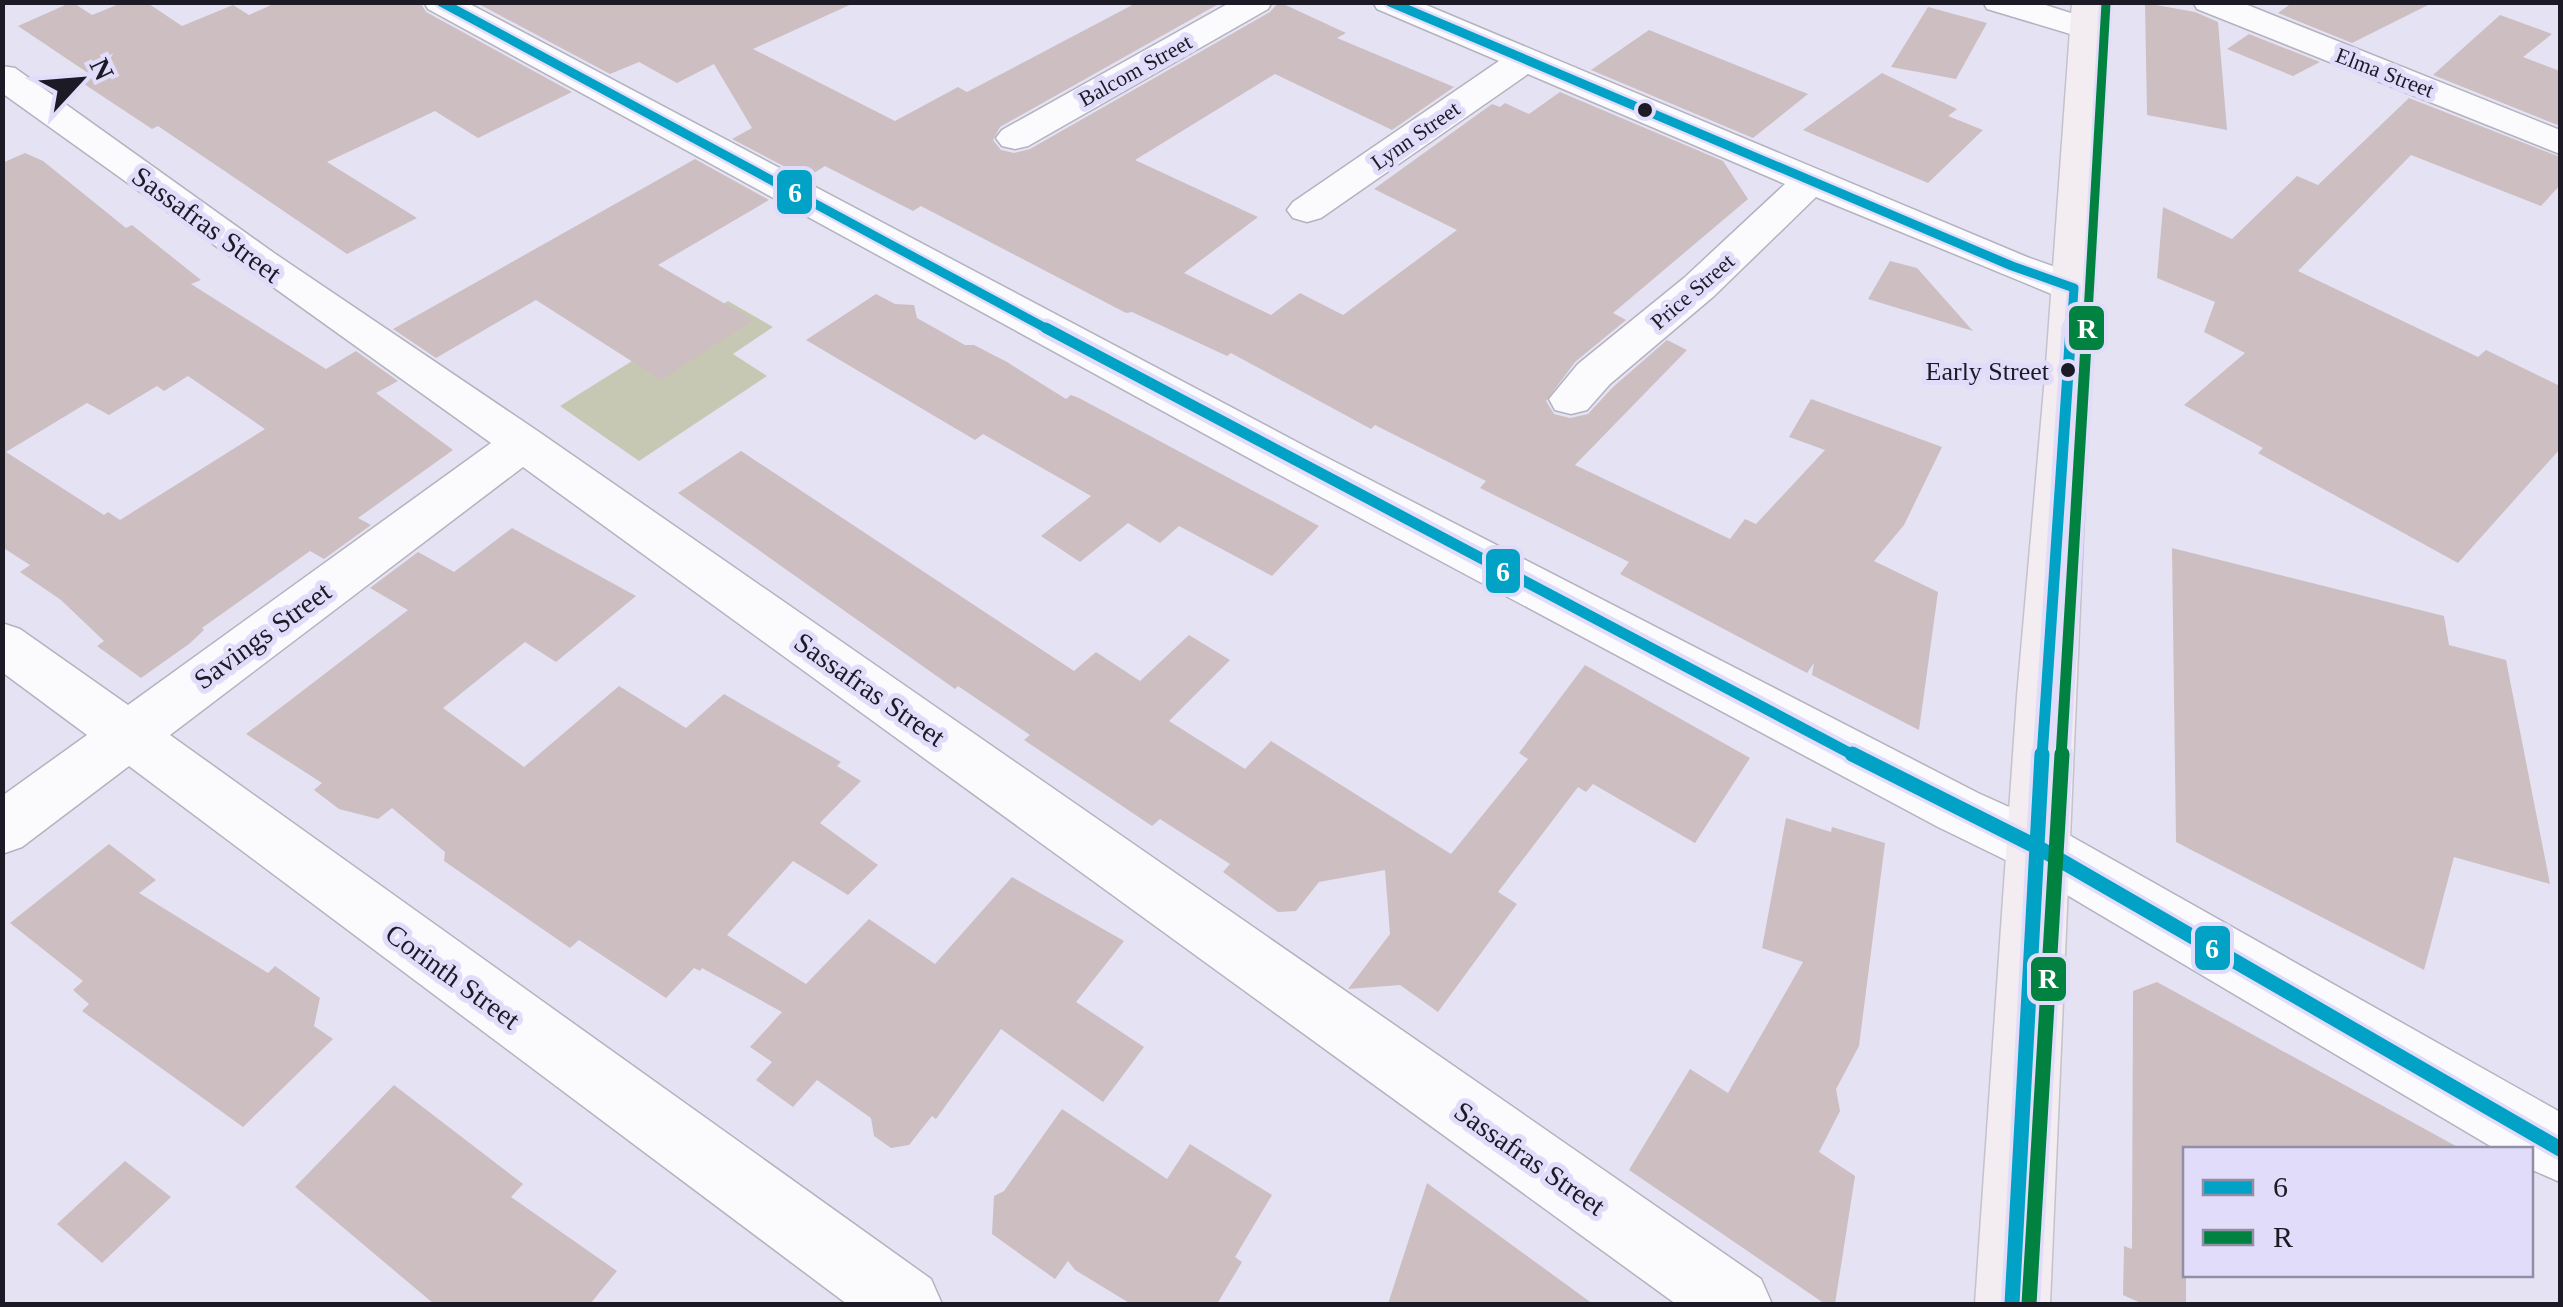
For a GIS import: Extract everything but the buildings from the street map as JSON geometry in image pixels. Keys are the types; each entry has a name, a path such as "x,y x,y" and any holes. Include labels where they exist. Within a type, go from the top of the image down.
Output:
{"main road":[{"path":"2012,1304 2088,16"}],"street":[{"path":"440,2 1295,462 1941,801 2039,848 2560,1149"},
{"name":"Balcom Street","path":"1015,138 1256,2"},
{"path":"1389,2 1811,182 2074,288"},
{"path":"1999,2 2088,16"},
{"name":"Elma Street","path":"2209,2 2560,143"},
{"name":"Lynn Street","path":"1307,210 1524,60"},
{"name":"Sassafras Street","path":"2,76 1736,1304"},
{"name":"Price Street","path":"1572,398 1594,374 1699,287 1811,182"},
{"name":"Savings Street","path":"2,829 523,443"},
{"name":"Corinth Street","path":"2,643 906,1304"}],"green space":[{"path":"728,301 773,327 733,354 767,376 639,461 560,406"}],"transit line":[{"name":"6","path":"441,2 1295,462 1958,810 2039,848 2560,1149"},
{"name":"6","path":"1390,2 2012,266 2074,288 2045,696 2012,1304"},
{"name":"R","path":"2029,1304 2106,3"}],"place":[{"name":"Early Street","path":"2068,370"}]}
